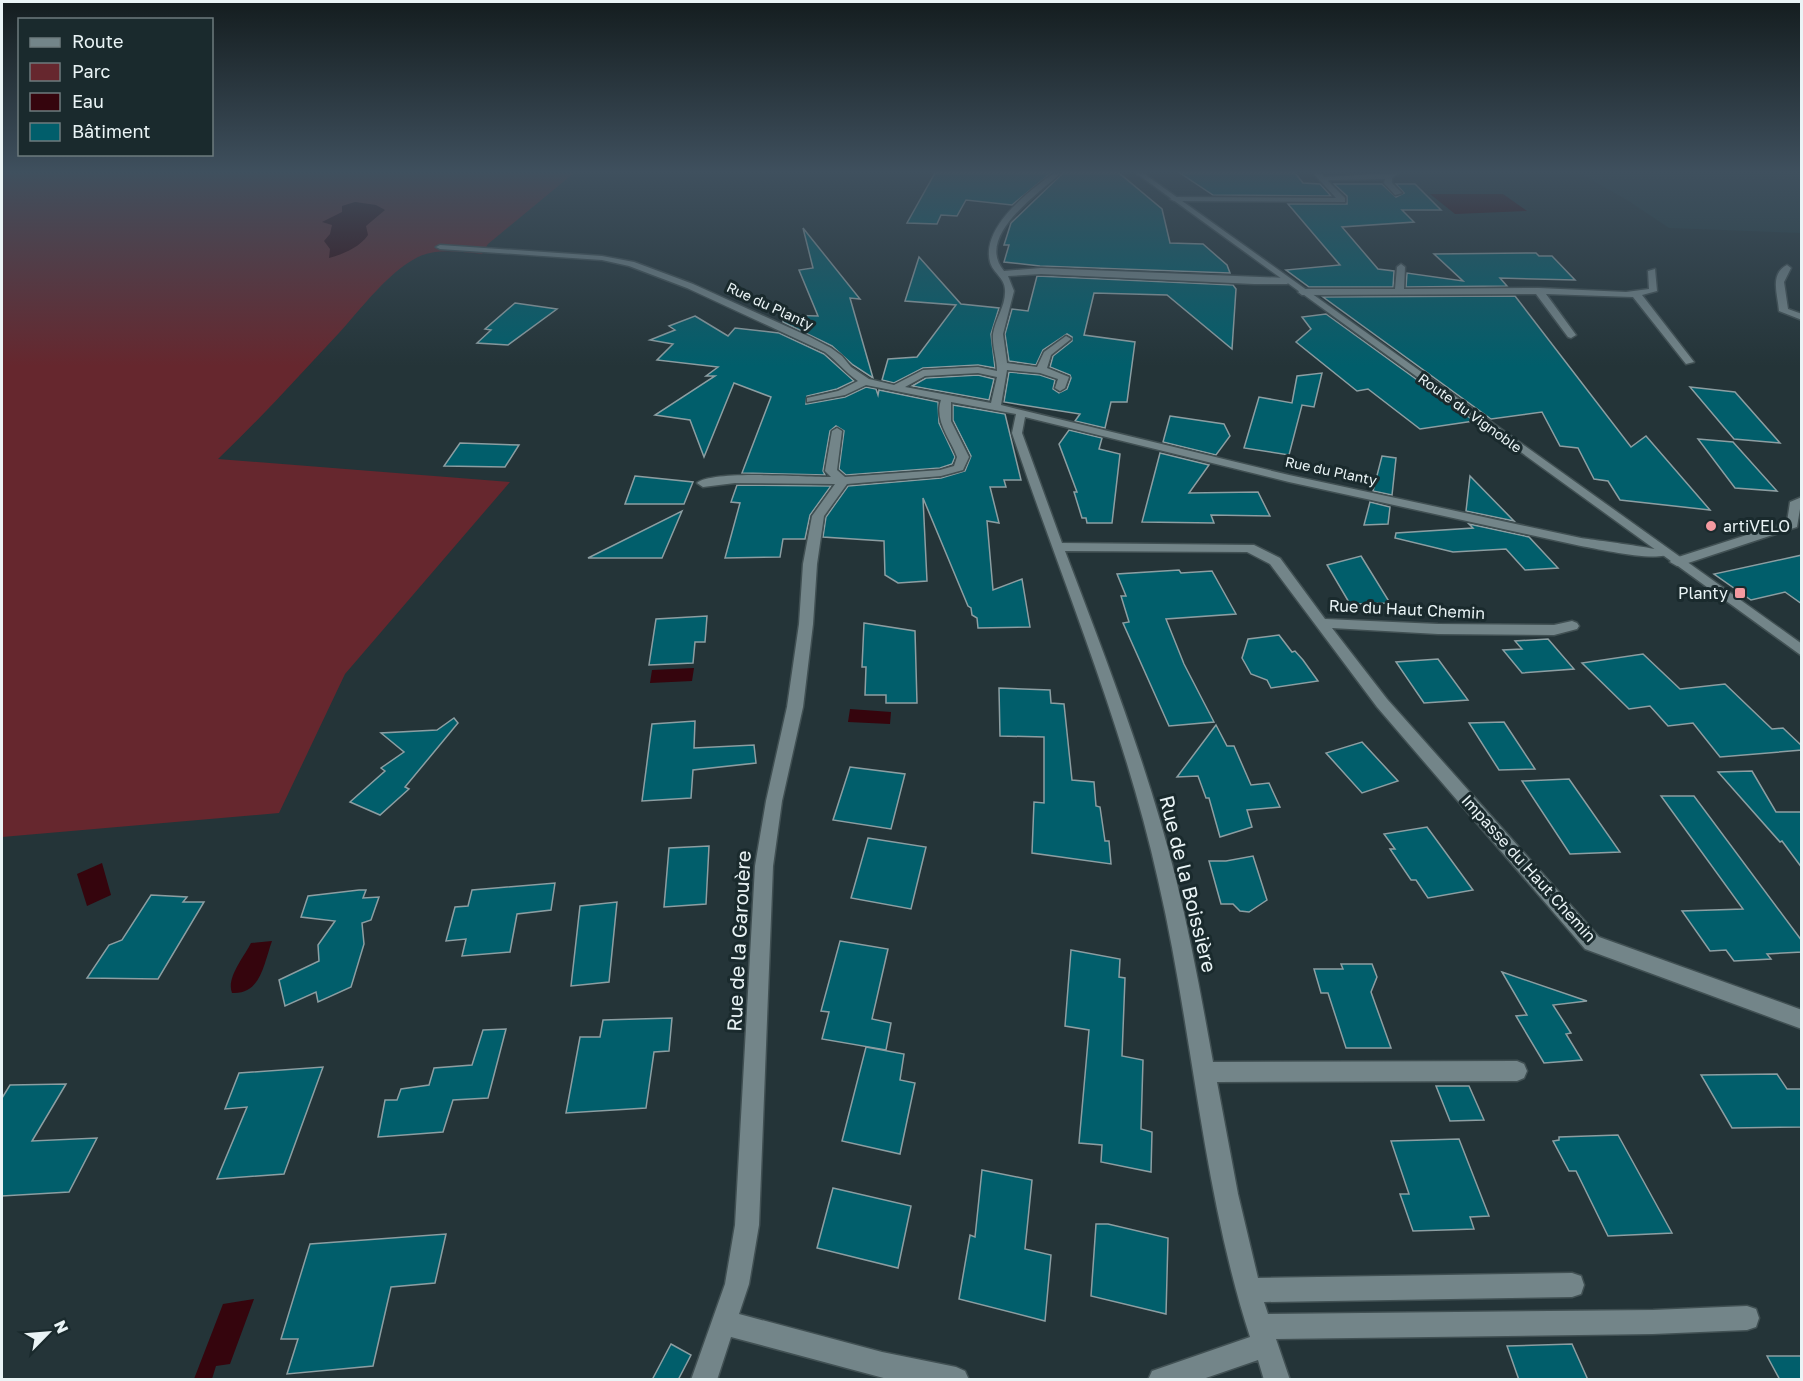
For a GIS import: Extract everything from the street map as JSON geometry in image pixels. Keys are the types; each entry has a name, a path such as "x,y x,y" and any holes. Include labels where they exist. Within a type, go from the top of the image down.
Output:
{"street":[{"path":"994,406 1002,370 998,333 1010,292 1009,284 994,263 994,250 998,237"},
{"name":"Route du Vignoble","path":"1227,237 1802,651"},
{"name":"Rue du Planty","path":"440,247 588,257 631,264 736,306 807,339 828,350 847,369 865,381 895,389 1023,412 1289,478 1581,542 1626,550 1664,552"},
{"path":"1398,293 1401,267"},
{"path":"1787,268 1783,271 1779,285 1784,311 1802,317"},
{"path":"1003,274 1041,271 1287,281"},
{"path":"1302,292 1539,291 1636,294 1653,291 1652,271"},
{"path":"1539,291 1571,335"},
{"path":"1636,294 1689,362"},
{"path":"1041,370 1047,354 1066,339"},
{"path":"895,389 923,373 978,370 1041,370 1064,377 1060,388"},
{"path":"811,400 841,393 865,381"},
{"path":"703,483 735,479 843,481 868,477 941,473 958,468 963,457 945,422 942,409 947,399"},
{"name":"Rue de la Boissière","path":"1023,412 1019,417 1017,433 1130,752 1166,878 1236,1239 1262,1336 1278,1380"},
{"path":"837,431 831,471 843,481"},
{"name":"Rue de la Garouère","path":"704,1380 737,1284 747,1225 764,866 774,801 795,707 806,624 810,564 818,516 843,481"},
{"path":"1677,562 1793,524 1796,502 1802,501"},
{"name":"Rue du Haut Chemin","path":"1057,547 1249,548 1275,561 1321,623 1449,629 1554,630 1572,626"},
{"name":"Impasse du Haut Chemin","path":"1321,623 1382,703 1592,943 1802,1020"},
{"path":"1205,1072 1517,1071"},
{"path":"1250,1290 1572,1285"},
{"path":"1161,1380 1262,1336 1747,1318"},
{"path":"723,1322 882,1365 942,1378"}],"green space":[{"path":"2,237 496,237 488,244 482,254 433,252 418,257 396,272 218,459 510,482 345,674 279,813 2,837"}],"water":[{"path":"327,237 366,237 355,247 329,258 330,249 324,241"},
{"path":"694,668 692,681 650,683 652,670"},
{"path":"850,709 891,712 890,724 848,722"},
{"path":"102,863 111,895 87,906 77,874"},
{"path":"272,941 260,976 255,983 249,989 232,993 231,981 251,943"},
{"path":"254,1299 230,1364 216,1366 212,1379 194,1379 223,1304"}],"building":[{"path":"805,237 811,237 860,299 850,298 873,378 853,365 832,346 783,322 783,315 818,316 799,270 813,268"},
{"path":"1006,237 1169,237 1170,243 1203,244 1227,265 1230,273 1040,266 1004,262 1009,245 1004,245"},
{"path":"1317,237 1351,237 1378,269 1394,271 1393,287 1309,287 1286,270 1340,265"},
{"path":"1536,253 1539,256 1552,256 1575,280 1500,278 1507,286 1406,287 1407,273 1463,281 1434,254"},
{"path":"919,257 961,304 999,308 991,334 995,368 978,365 923,368 894,383 882,380 888,359 917,357 956,305 905,301"},
{"path":"1037,276 1233,285 1236,289 1232,349 1167,295 1094,293 1084,335 1135,342 1127,402 1111,402 1105,428 1075,421 1080,414 1004,402 1009,372 1040,375 1055,380 1053,389 1059,393 1067,389 1071,378 1070,375 1050,367 1053,356 1072,341 1072,337 1067,334 1043,350 1036,365 1009,361 1005,334 1012,309 1028,311"},
{"path":"1515,296 1631,447 1646,436 1710,510 1620,500 1608,481 1594,479 1578,448 1560,446 1542,412 1491,419 1323,297"},
{"path":"515,303 557,309 508,345 477,343 491,330 485,329"},
{"path":"1326,314 1474,421 1420,429 1368,389 1357,391 1296,342 1311,329 1302,317"},
{"path":"695,316 728,336 735,328 779,333 824,354 854,381 837,389 807,396 806,404 845,397 866,387 876,389 878,395 879,390 938,402 939,423 955,457 952,464 940,468 846,475 839,469 844,431 836,426 830,431 823,471 825,475 742,473 771,397 734,383 704,457 690,420 655,415 715,376 706,376 718,367 657,360 673,344 650,340 675,330 669,326"},
{"path":"1322,373 1314,407 1302,405 1289,455 1244,448 1259,397 1292,403 1297,376"},
{"path":"978,375 994,379 989,400 912,386 926,378"},
{"path":"1690,387 1735,392 1780,443 1734,439"},
{"path":"953,405 1005,414 1021,480 1004,480 1006,487 990,487 999,523 987,521 993,590 1022,579 1030,627 978,628 977,618 972,615 923,498 927,581 898,583 885,575 884,541 823,537 826,517 848,486 941,478 965,471 971,456 953,420"},
{"path":"1170,416 1224,424 1230,436 1216,455 1163,442"},
{"path":"1069,430 1102,438 1099,449 1120,454 1112,523 1087,523 1086,518 1082,518 1074,492 1077,492 1059,444"},
{"path":"1698,439 1733,442 1777,491 1735,488"},
{"path":"460,443 519,445 505,467 444,466"},
{"path":"1160,453 1209,465 1189,493 1258,492 1270,516 1211,515 1214,523 1142,522"},
{"path":"1382,456 1396,458 1392,495 1373,491"},
{"path":"635,476 693,482 684,504 625,504"},
{"path":"1470,476 1514,521 1466,511"},
{"path":"737,485 831,486 810,515 805,539 783,539 780,557 725,558 740,503 731,502"},
{"path":"1370,502 1390,507 1388,524 1364,525"},
{"path":"682,511 662,558 588,558"},
{"path":"1469,524 1529,537 1558,568 1525,570 1506,549 1453,552 1395,538 1396,533 1473,528"},
{"path":"1802,555 1802,604 1785,592 1751,600 1714,574"},
{"path":"1361,556 1390,603 1350,604 1327,565"},
{"path":"1179,570 1181,573 1212,571 1236,614 1166,619 1184,664 1214,722 1169,726 1123,623 1129,622 1121,596 1126,596 1117,574"},
{"path":"707,616 705,642 695,642 693,663 649,665 656,619"},
{"path":"864,623 915,631 917,703 886,703 886,695 865,695 866,667 862,667"},
{"path":"1279,635 1292,652 1295,651 1303,660 1318,681 1271,688 1267,680 1251,674 1242,658 1248,639"},
{"path":"1548,639 1574,669 1522,673 1503,650 1522,649 1515,641"},
{"path":"1643,654 1680,689 1725,684 1772,729 1783,728 1802,746 1802,750 1720,757 1693,723 1668,726 1650,706 1629,709 1582,663"},
{"path":"1438,659 1468,700 1424,703 1396,662"},
{"path":"999,688 1050,690 1051,703 1064,704 1072,780 1094,782 1096,806 1100,807 1105,841 1109,841 1111,864 1032,853 1034,802 1044,803 1044,737 1000,736"},
{"path":"454,718 458,723 405,787 409,789 380,815 350,802 385,771 381,768 404,752 381,733 437,730"},
{"path":"695,721 694,748 754,745 756,763 693,770 691,798 642,801 652,724"},
{"path":"1504,722 1535,769 1499,770 1469,723"},
{"path":"1216,725 1227,746 1234,746 1251,785 1269,783 1280,807 1247,810 1252,827 1220,837 1209,798 1206,798 1198,776 1177,777"},
{"path":"1362,742 1398,781 1362,793 1326,753"},
{"path":"850,767 905,774 891,829 833,820"},
{"path":"1752,771 1776,812 1802,812 1802,868 1782,841 1780,842 1718,772"},
{"path":"1569,779 1620,852 1570,854 1522,781"},
{"path":"1661,796 1694,796 1802,941 1802,952 1767,954 1771,959 1734,961 1726,950 1710,951 1682,911 1743,909"},
{"path":"1427,827 1473,890 1428,898 1416,880 1411,880 1390,849 1395,849 1384,834"},
{"path":"868,838 926,847 911,909 851,898"},
{"path":"709,846 706,904 664,907 669,848"},
{"path":"1253,856 1267,900 1249,912 1240,911 1233,904 1221,904 1209,861 1226,861"},
{"path":"555,883 551,910 517,914 510,952 462,956 466,939 446,941 455,907 468,906 472,890"},
{"path":"366,890 363,898 379,897 371,920 362,923 364,944 351,987 318,1002 316,992 285,1006 279,980 319,961 318,945 335,921 301,917 308,896"},
{"path":"151,895 187,897 183,902 204,902 158,979 87,978 109,945 122,940"},
{"path":"617,902 609,982 571,986 580,906"},
{"path":"840,941 888,949 872,1019 891,1023 886,1050 822,1039 829,1012 821,1011"},
{"path":"1071,950 1120,959 1119,977 1125,978 1122,1056 1143,1060 1141,1129 1152,1132 1151,1172 1101,1162 1102,1145 1079,1143 1089,1030 1065,1026"},
{"path":"1341,964 1372,964 1377,977 1371,992 1391,1048 1346,1048 1328,993 1321,993 1314,969 1343,969"},
{"path":"1502,972 1587,1001 1553,1005 1571,1033 1566,1034 1582,1060 1544,1063 1516,1016 1527,1015"},
{"path":"672,1018 669,1051 654,1052 646,1108 566,1113 580,1037 600,1037 603,1020"},
{"path":"506,1029 488,1098 453,1100 443,1132 378,1137 385,1100 397,1100 401,1089 429,1085 434,1068 472,1065 483,1030"},
{"path":"866,1047 904,1054 900,1080 915,1083 900,1154 842,1141"},
{"path":"323,1067 284,1174 217,1179 247,1107 225,1109 239,1073"},
{"path":"1777,1074 1787,1089 1802,1089 1802,1127 1732,1128 1701,1075"},
{"path":"66,1084 32,1141 97,1138 69,1192 2,1196 2,1098 10,1085"},
{"path":"1436,1086 1469,1086 1484,1120 1450,1121"},
{"path":"1618,1135 1672,1233 1608,1236 1576,1171 1569,1171 1553,1141 1559,1140 1559,1137"},
{"path":"1459,1139 1489,1216 1470,1217 1474,1229 1413,1231 1400,1194 1409,1194 1391,1141"},
{"path":"982,1170 1032,1180 1025,1249 1051,1255 1045,1321 959,1299 970,1235 975,1237"},
{"path":"833,1188 911,1206 898,1268 817,1248"},
{"path":"1096,1224 1108,1224 1168,1238 1166,1314 1091,1296"},
{"path":"446,1234 435,1283 391,1287 373,1366 287,1374 298,1339 281,1339 310,1244"},
{"path":"671,1344 691,1355 678,1380 652,1380"},
{"path":"1572,1344 1588,1380 1519,1380 1507,1346"},
{"path":"1767,1356 1802,1356 1802,1380 1780,1380"}],"place":[{"name":"artiVELO","path":"1711,526"},
{"name":"Planty","path":"1740,593"}]}
